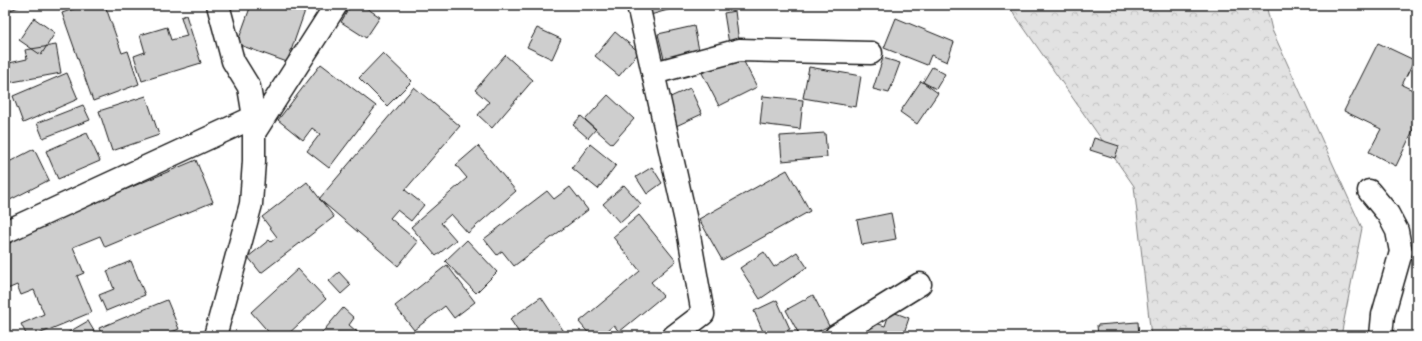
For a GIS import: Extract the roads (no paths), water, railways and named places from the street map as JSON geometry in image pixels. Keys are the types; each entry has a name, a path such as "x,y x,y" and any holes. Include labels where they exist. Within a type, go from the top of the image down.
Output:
{"street":[{"path":"215,336 251,204 254,125 249,87 233,61 218,5"},
{"path":"5,232 254,125 336,5"},
{"path":"638,5 688,230 703,314 704,336"},
{"path":"654,73 739,50 871,53"},
{"path":"1369,191 1388,214 1397,231 1402,252 1383,315 1381,336"},
{"path":"836,336 920,284"},
{"path":"674,336 703,314"}]}
